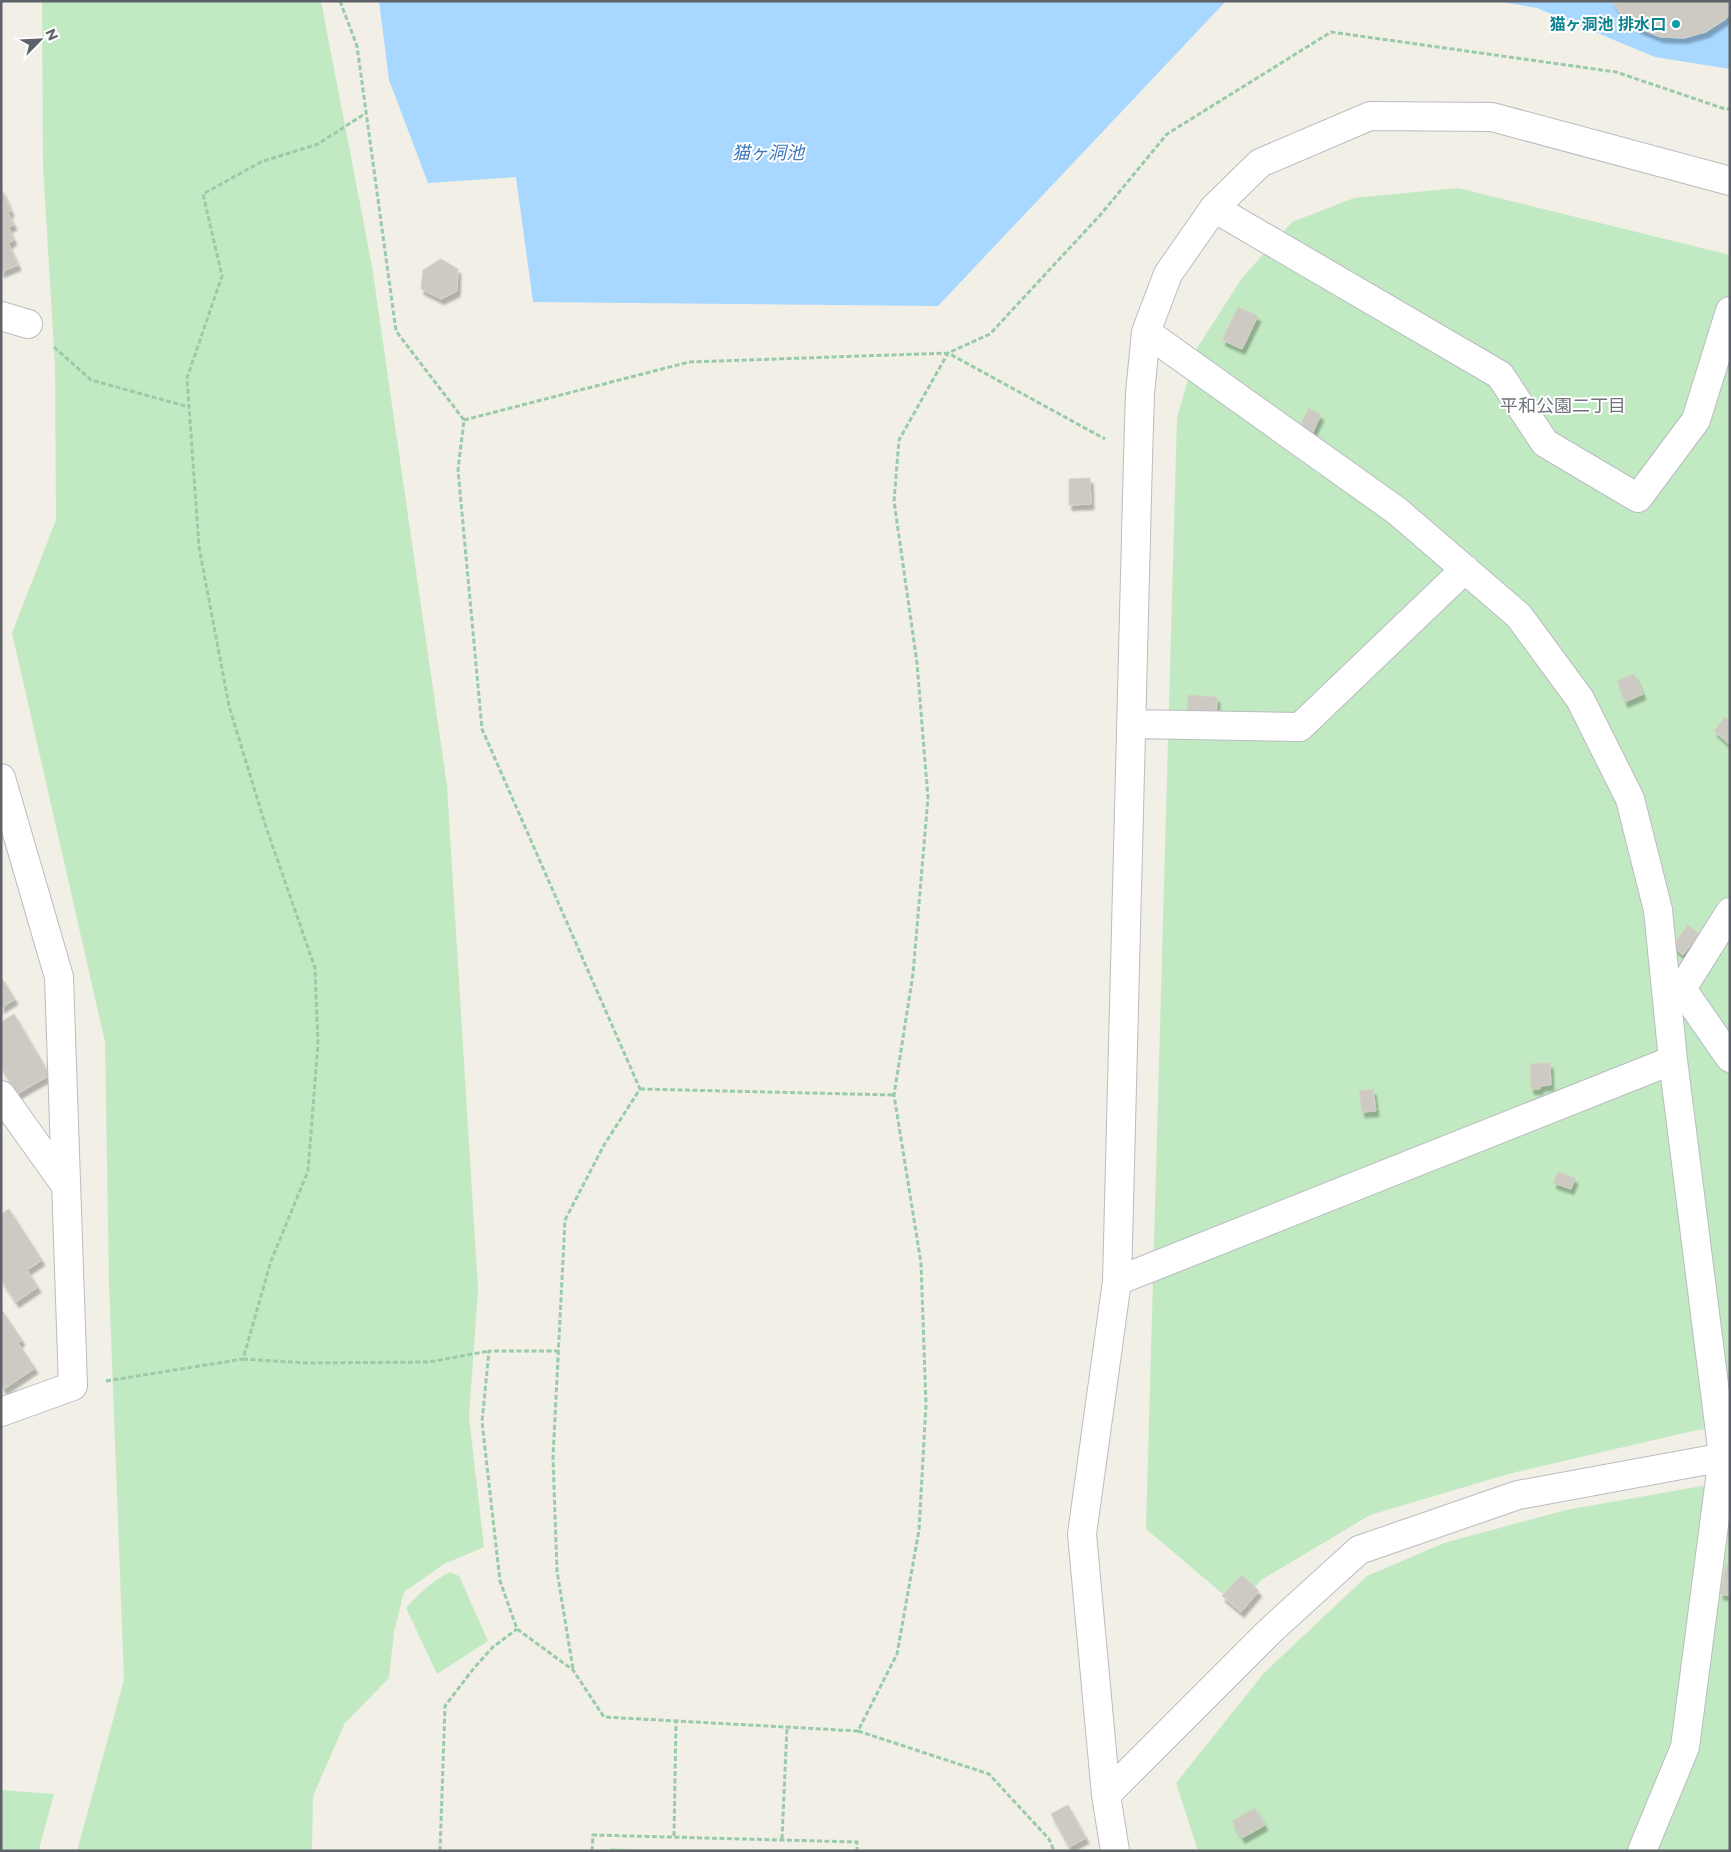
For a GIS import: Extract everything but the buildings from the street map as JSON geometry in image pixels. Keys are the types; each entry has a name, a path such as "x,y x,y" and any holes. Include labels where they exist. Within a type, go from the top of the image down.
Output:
{"street":[{"path":"1115,1851 1106,1796 1082,1534 1117,1281 1138,458 1140,393 1146,332 1168,274 1214,208 1260,163 1370,116 1492,117 1730,181"},
{"path":"1214,208 1500,375 1546,443 1638,498 1696,420 1730,311"},
{"path":"1,316 28,324"},
{"path":"1146,332 1396,511 1519,616 1580,699 1630,799 1658,910 1675,1000 1673,1060 1726,1456 1685,1747 1642,1851"},
{"path":"1131,724 1300,727 1464,569"},
{"path":"1,778 59,977 73,1386 1,1412"},
{"path":"1675,1000 1730,912"},
{"path":"1675,1000 1730,1058"},
{"path":"1117,1281 1673,1060"},
{"path":"1,1095 66,1186"},
{"path":"1106,1796 1270,1631 1359,1550 1518,1495 1726,1456"}],"path":[{"path":"340,1 357,46 396,330 464,420 458,470 482,729 640,1089"},
{"path":"464,420 689,362 948,353 990,334 1102,213 1167,134 1331,32 1616,72 1730,110"},
{"path":"242,1359 271,1261 308,1171 318,1044 315,968 265,824 229,706 199,547 187,378 222,276 203,194 261,162 318,144 366,113"},
{"path":"28,324 91,380 189,407"},
{"path":"948,353 1138,458"},
{"path":"858,1731 897,1654 919,1530 926,1414 920,1263 894,1095 913,974 928,798 917,662 894,501 899,440 948,353"},
{"path":"640,1089 894,1095"},
{"path":"573,1670 557,1571 554,1457 565,1220 604,1145 640,1089"},
{"path":"489,1351 482,1422 500,1581 518,1629 573,1670 604,1717 858,1731 989,1774 1049,1839 1054,1851"},
{"path":"73,1386 242,1359 306,1363 429,1362 489,1351 559,1351"},
{"path":"440,1851 445,1706 493,1647 518,1629"},
{"path":"674,1836 676,1721"},
{"path":"782,1839 787,1727"},
{"path":"592,1851 593,1835 857,1842 857,1851"}],"green space":[{"path":"42,1 321,1 372,266 447,786 478,1289 469,1417 484,1547 444,1564 404,1592 394,1632 389,1678 345,1723 313,1796 312,1851 77,1851 124,1680 109,1283 105,1042 12,633 56,520 55,366 43,166"},
{"path":"1458,188 1730,255 1730,1426 1697,1430 1512,1473 1370,1515 1263,1579 1236,1605 1146,1529 1177,418 1197,348 1242,278 1292,222 1354,198"},
{"path":"1730,1481 1730,1851 1198,1851 1176,1783 1264,1673 1367,1576 1444,1543 1566,1510"},
{"path":"450,1572 459,1576 488,1641 437,1674 406,1608 437,1579"},
{"path":"1,1790 54,1794 39,1849 41,1851 1,1851"},
{"path":"610,1848 672,1851 610,1851"}],"water":[{"name":"猫ヶ洞池","path":"379,1 1226,1 938,306 533,302 516,177 428,183 389,80"},
{"path":"1496,1 1730,1 1730,69 1655,57 1537,8"}],"place":[{"name":"猫ヶ洞池 排水口","path":"1676,24"}],"district":[{"name":"平和公園二丁目","path":"1563,406"}]}
